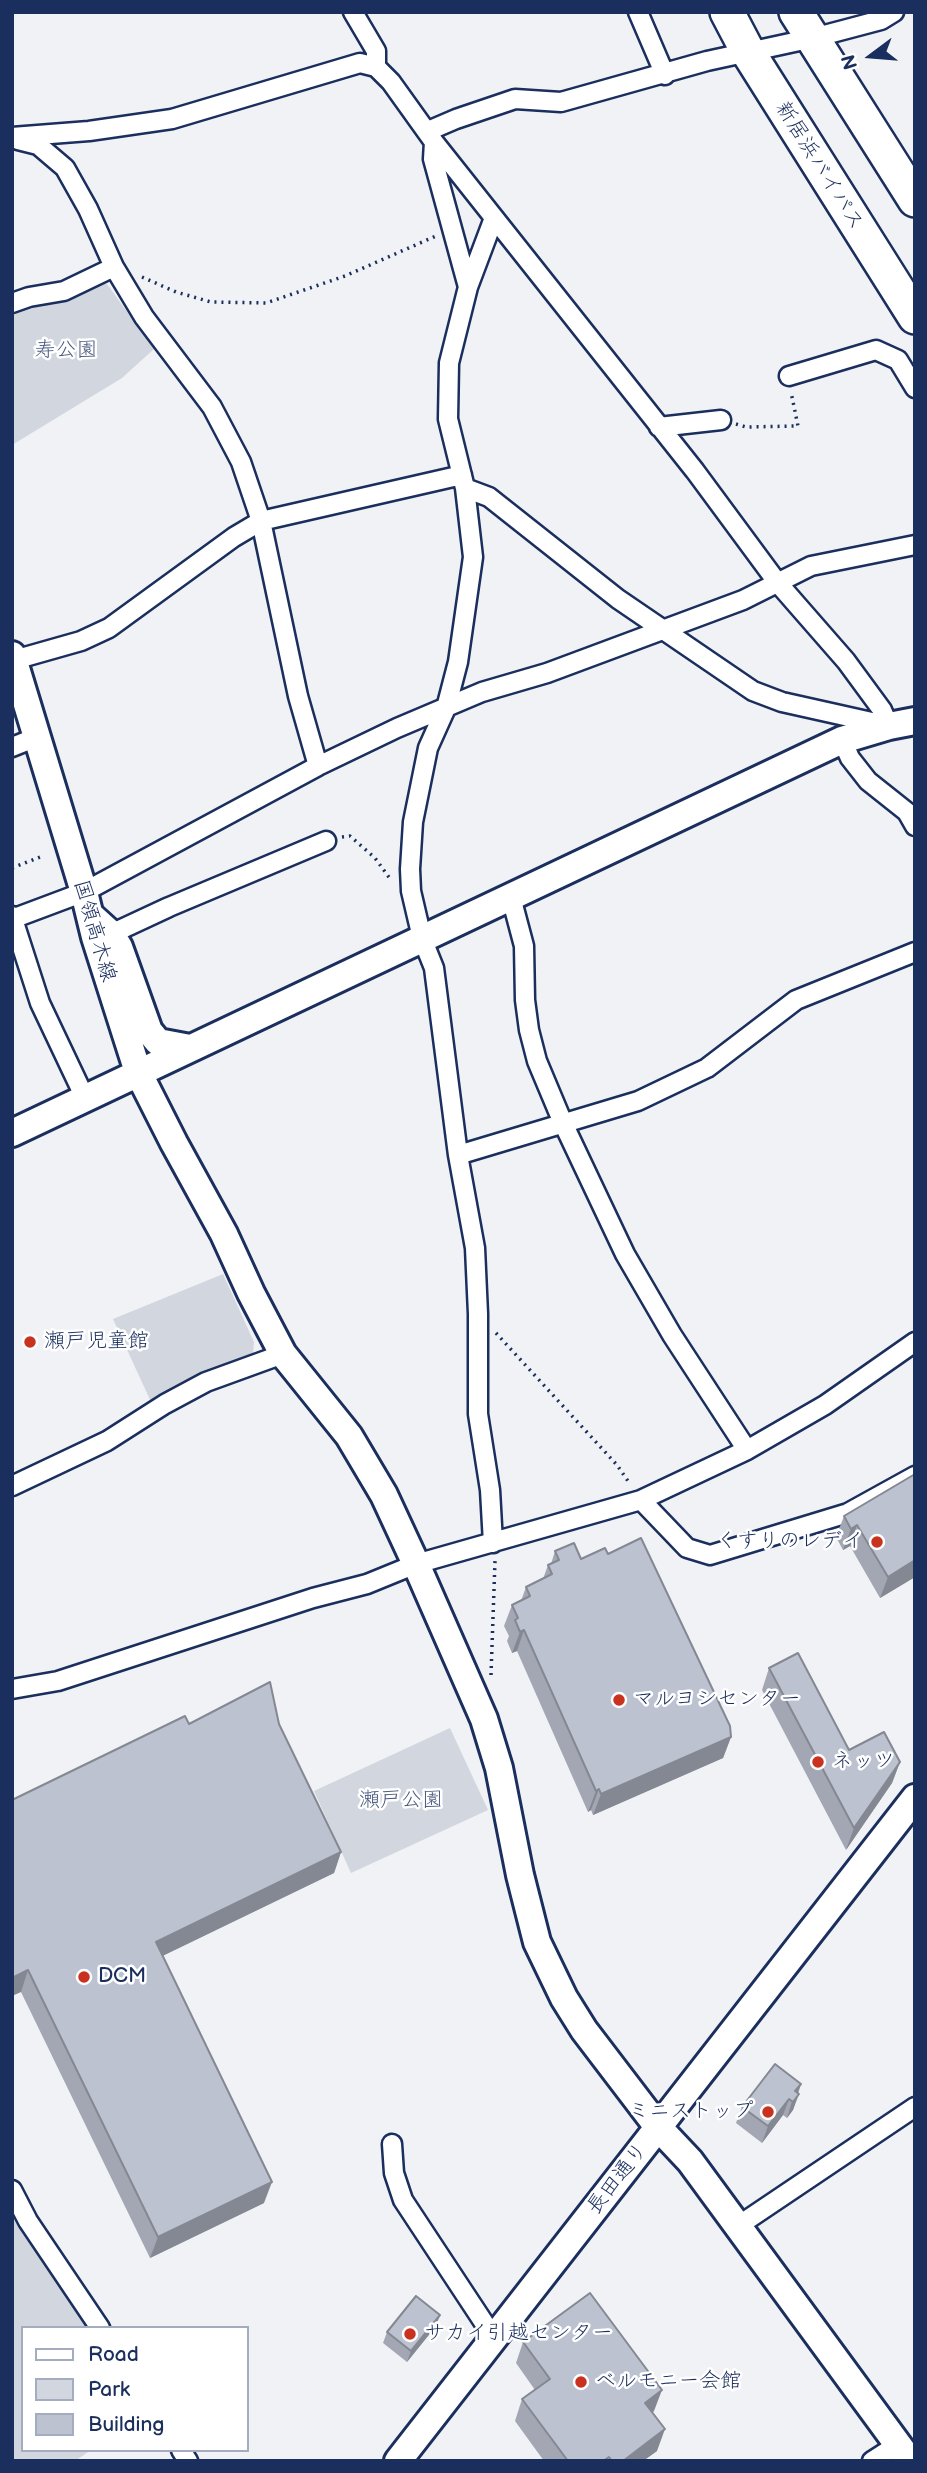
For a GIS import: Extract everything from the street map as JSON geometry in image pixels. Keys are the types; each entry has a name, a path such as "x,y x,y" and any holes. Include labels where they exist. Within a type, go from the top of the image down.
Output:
{"highway":[{"name":"新居浜バイパス","path":"727,12 748,52 915,317"},
{"path":"805,25 915,200"}],"street":[{"path":"353,12 376,51 376,67"},
{"path":"638,12 664,75"},
{"path":"431,136 456,119 514,99 561,102 748,52 805,25 881,20 894,12"},
{"path":"12,138 89,131 172,119 360,63 376,67 391,82 777,582 846,661 882,710 889,726"},
{"path":"431,136 433,159 468,287"},
{"path":"12,138 38,145 65,168 88,209 114,267 144,317 212,407 241,462 261,521 298,696 318,766"},
{"path":"493,1543 490,1490 478,1414 475,1248 458,1155 434,968 422,938 411,891 410,869 413,822 428,748 446,708 458,662 473,557 464,482 448,419 449,363 468,287 494,218"},
{"path":"12,303 64,291 114,267"},
{"path":"789,376 876,350 898,360 915,388"},
{"path":"659,427 721,420"},
{"path":"13,657 81,641 109,628 234,537 261,521 464,482 489,497 618,599 753,691 782,702 889,726"},
{"path":"85,1098 40,1003 12,918 87,903 318,766 482,692 547,673 743,600 811,566 915,545"},
{"name":"国領高木線","path":"13,657 87,903 94,937 138,1072 224,1234 283,1354 349,1436 384,1495 416,1564 484,1719 499,1768 520,1875 537,1941 564,1998 584,2030 659,2127 690,2161 904,2453"},
{"path":"12,1133 842,740 915,721"},
{"path":"12,747 37,737"},
{"path":"842,740 850,758 867,782 907,812 915,825"},
{"path":"111,934 326,841"},
{"path":"511,897 524,946 525,1000 529,1030 537,1060 563,1123 625,1254 672,1335 747,1450"},
{"path":"87,903 119,947 149,1031 159,1042 190,1048"},
{"path":"458,1155 638,1101 706,1068 796,1000 915,952"},
{"path":"12,1689 58,1681 313,1598 367,1584 416,1564 641,1500 747,1450 825,1405 915,1342"},
{"path":"12,1486 107,1441 206,1382 283,1354"},
{"path":"641,1500 687,1548 710,1555 848,1513 915,1476"},
{"name":"長田通り","path":"398,2461 915,1798"},
{"path":"737,2226 915,2107"},
{"path":"392,2144 394,2173 403,2200 494,2338"},
{"path":"12,2190 28,2221 99,2326"},
{"path":"872,2461 904,2453"}],"path":[{"path":"114,267 176,292 211,302 266,303 345,276 451,229"},
{"path":"721,420 747,427 798,426 789,376"},
{"path":"326,841 350,836 375,858 392,882 411,891"},
{"path":"12,868 40,857"},
{"path":"478,1314 617,1465 641,1500"},
{"path":"484,1719 491,1684 496,1573 493,1543"}],"green space":[{"name":"寿公園","path":"95,281 107,284 154,349 122,378 12,445 12,314 30,306 67,298"},
{"path":"223,1274 254,1342 253,1355 214,1369 151,1402 113,1319"},
{"name":"瀬戸公園","path":"450,1728 488,1810 351,1873 314,1791"},
{"path":"12,2212 86,2326 21,2326 21,2452 88,2452 75,2461 12,2461"}],"building":[{"name":"くすりのレデイ","path":"915,1474 915,1560 888,1577 857,1525 851,1529 844,1516"},
{"name":"マルヨシセンター","path":"641,1538 730,1726 731,1737 601,1794 599,1789 596,1791 524,1630 520,1632 512,1605 530,1596 526,1587 552,1574 548,1565 559,1560 555,1551 574,1543 581,1559 605,1548 608,1554"},
{"path":"798,1653 849,1750 884,1732 900,1762 854,1828 769,1668"},
{"name":"DCM","path":"270,1682 279,1724 341,1852 156,1942 272,2182 158,2237 28,1970 12,1978 12,1800 185,1716 189,1724"},
{"path":"775,2064 801,2084 795,2091 799,2094 793,2102 789,2099 768,2126 742,2107"},
{"name":"ベルモニー会館","path":"590,2293 662,2390 645,2403 665,2429 623,2461 612,2461 609,2457 603,2461 568,2461 522,2399 550,2379 523,2342"},
{"name":"サカイ引越センター","path":"416,2296 440,2315 411,2351 387,2332"}],"place":[{"name":"瀬戸児童館","path":"30,1342"},
{"name":"くすりのレデイ","path":"877,1542"},
{"name":"マルヨシセンター","path":"619,1700"},
{"name":"ネッツ","path":"818,1762"},
{"name":"DCM","path":"84,1977"},
{"name":"ミニストップ","path":"768,2112"},
{"name":"サカイ引越センター","path":"410,2334"},
{"name":"ベルモニー会館","path":"581,2382"}]}
